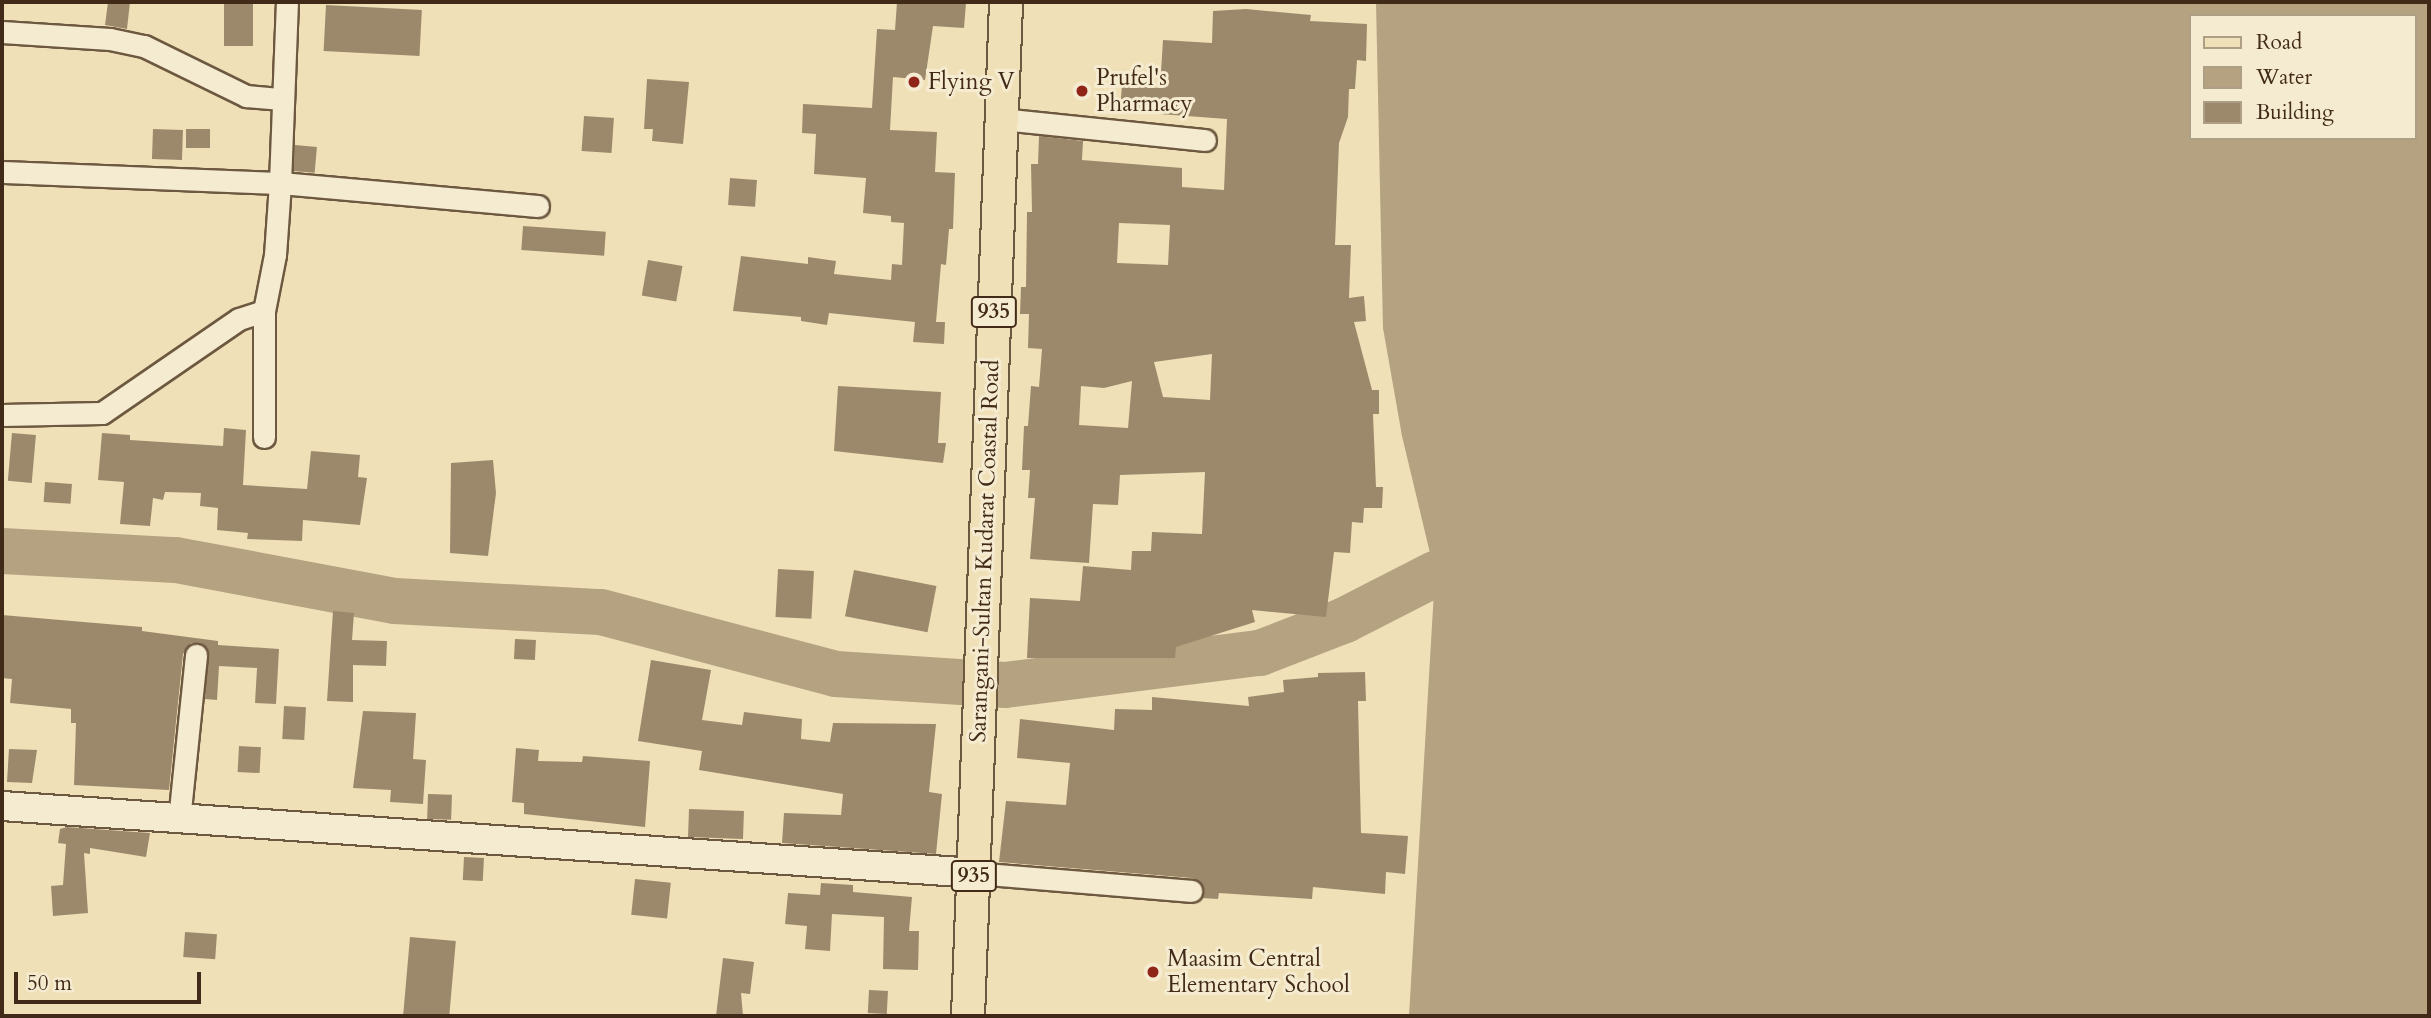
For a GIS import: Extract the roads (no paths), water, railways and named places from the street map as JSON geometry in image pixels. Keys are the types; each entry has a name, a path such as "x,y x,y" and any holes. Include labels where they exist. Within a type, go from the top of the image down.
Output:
{"main road":[{"name":"Sarangani-Sultan Kudarat Coastal Road","path":"968,1016 1006,2"}],"street":[{"path":"264,437 264,311 275,255 287,2"},
{"path":"2,32 144,46 246,96 282,99"},
{"path":"1001,119 1205,140"},
{"path":"2,172 280,183 538,206"},
{"path":"2,415 102,413 239,319 264,311"},
{"path":"180,820 196,655"},
{"path":"2,806 974,873 1191,891"}],"water":[{"path":"1376,2 2429,2 2429,1016 1409,1016 1435,574 1402,436 1383,328"}],"waterway":[{"path":"2,551 176,560 395,601 601,612 836,674 1005,685 1260,653 1345,620 1435,574"}],"place":[{"name":"Flying V","path":"914,82"},
{"name":"Prufel's Pharmacy","path":"1082,91"},
{"name":"Maasim Central Elementary School","path":"1153,972"}]}
